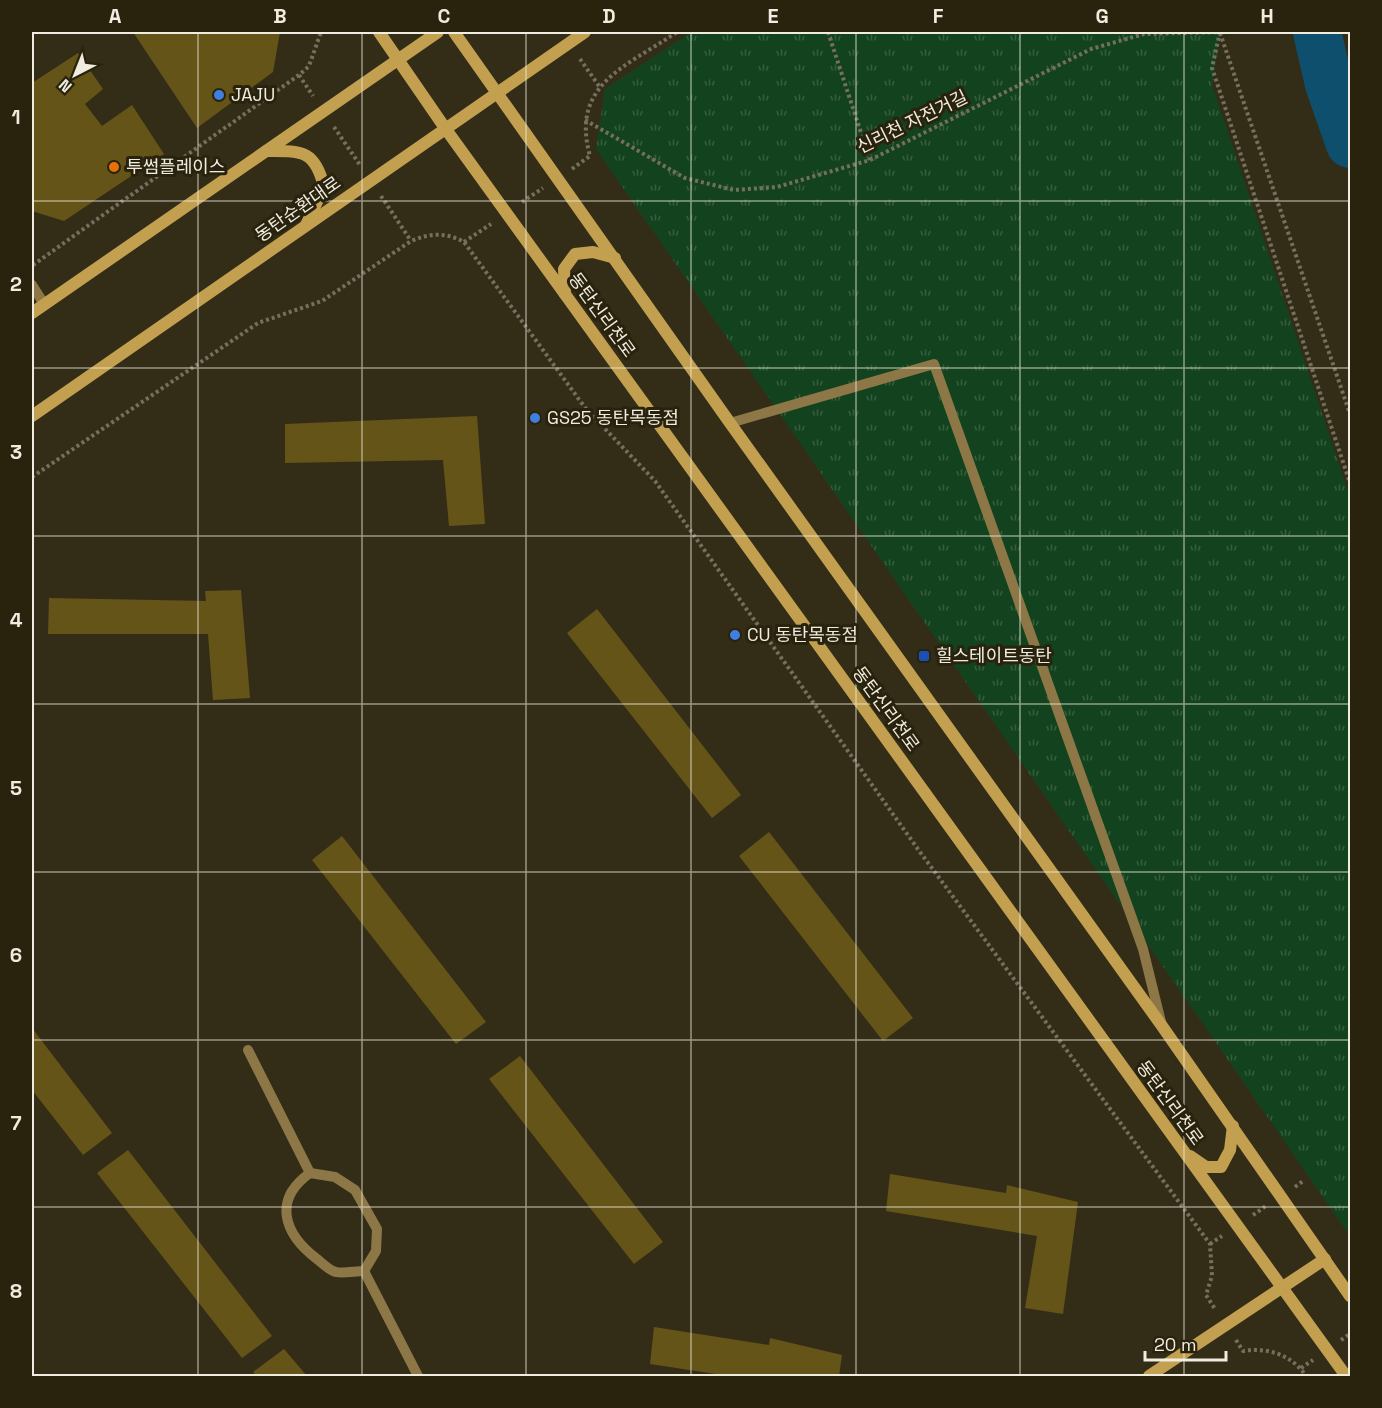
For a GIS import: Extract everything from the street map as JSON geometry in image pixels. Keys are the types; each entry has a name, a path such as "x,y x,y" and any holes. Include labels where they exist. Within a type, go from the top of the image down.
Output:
{"main road":[{"name":"동탄신리천로","path":"379,32 445,128 1346,1377"},
{"path":"32,313 438,32"},
{"name":"동탄신리천로","path":"454,32 559,177 730,423 1233,1126 1350,1296"},
{"name":"동탄순환대로","path":"32,416 585,32"},
{"path":"266,151 302,151 319,166 324,187 305,226"},
{"path":"565,294 564,269 574,254 593,252 615,258"},
{"path":"1182,1150 1206,1167 1221,1167 1230,1150 1233,1126"},
{"path":"1149,1377 1225,1323 1325,1259"}],"lane":[{"path":"32,285 44,304"},
{"path":"730,423 934,364 1143,949 1162,1026"},
{"path":"248,1050 310,1173"},
{"path":"310,1173 335,1177 355,1190 377,1229 376,1251 364,1271 334,1272 304,1249 286,1220 287,1198 295,1184 310,1173"},
{"path":"364,1271 418,1377"}],"path":[{"path":"32,267 299,75 309,66 321,32"},
{"path":"464,242 590,156 585,120 590,99 599,86 677,32"},
{"path":"828,32 870,160"},
{"path":"1221,32 1350,414"},
{"path":"1221,32 1212,68 1350,483"},
{"name":"신리천 자전거길","path":"585,120 686,178 734,190 777,187 870,160 1092,49 1144,34 1221,32"},
{"path":"299,75 411,240"},
{"path":"32,477 258,323 322,301 411,240 441,234 464,242 586,409 656,481 920,852 1210,1244 1212,1276 1206,1295"},
{"path":"1210,1244 1304,1181"},
{"path":"1243,1351 1260,1349 1291,1358 1306,1377"}],"green space":[{"path":"691,32 1220,32 1212,85 1350,497 1350,1236 596,149 605,89"}],"building":[{"path":"133,32 280,32 273,72 197,128"},
{"path":"78,53 103,89 85,104 102,126 132,105 164,154 64,221 32,211 32,83"},
{"path":"477,416 485,524 449,526 443,460 285,463 285,424"},
{"path":"241,590 250,698 213,700 208,634 48,634 49,598 206,601 205,591"},
{"path":"597,609 741,795 712,818 567,633"},
{"path":"769,832 913,1018 883,1041 739,856"},
{"path":"342,836 486,1022 456,1044 312,860"},
{"path":"32,1028 112,1133 83,1155 32,1090"},
{"path":"520,1056 663,1242 634,1264 489,1079"},
{"path":"128,1150 272,1336 242,1358 97,1173"},
{"path":"890,1174 1006,1193 1007,1185 1078,1202 1063,1314 1025,1308 1037,1236 886,1211"},
{"path":"654,1327 769,1345 770,1338 842,1355 839,1376 729,1376 650,1364"},
{"path":"284,1349 307,1376 257,1376 253,1372"}],"waterway":[{"path":"1317,32 1329,84 1350,144"}],"place":[{"name":"JAJU","path":"219,95"},
{"name":"투썸플레이스","path":"114,167"},
{"name":"GS25 동탄목동점","path":"535,418"},
{"name":"CU 동탄목동점","path":"735,635"},
{"name":"힐스테이트동탄","path":"924,656"}]}
